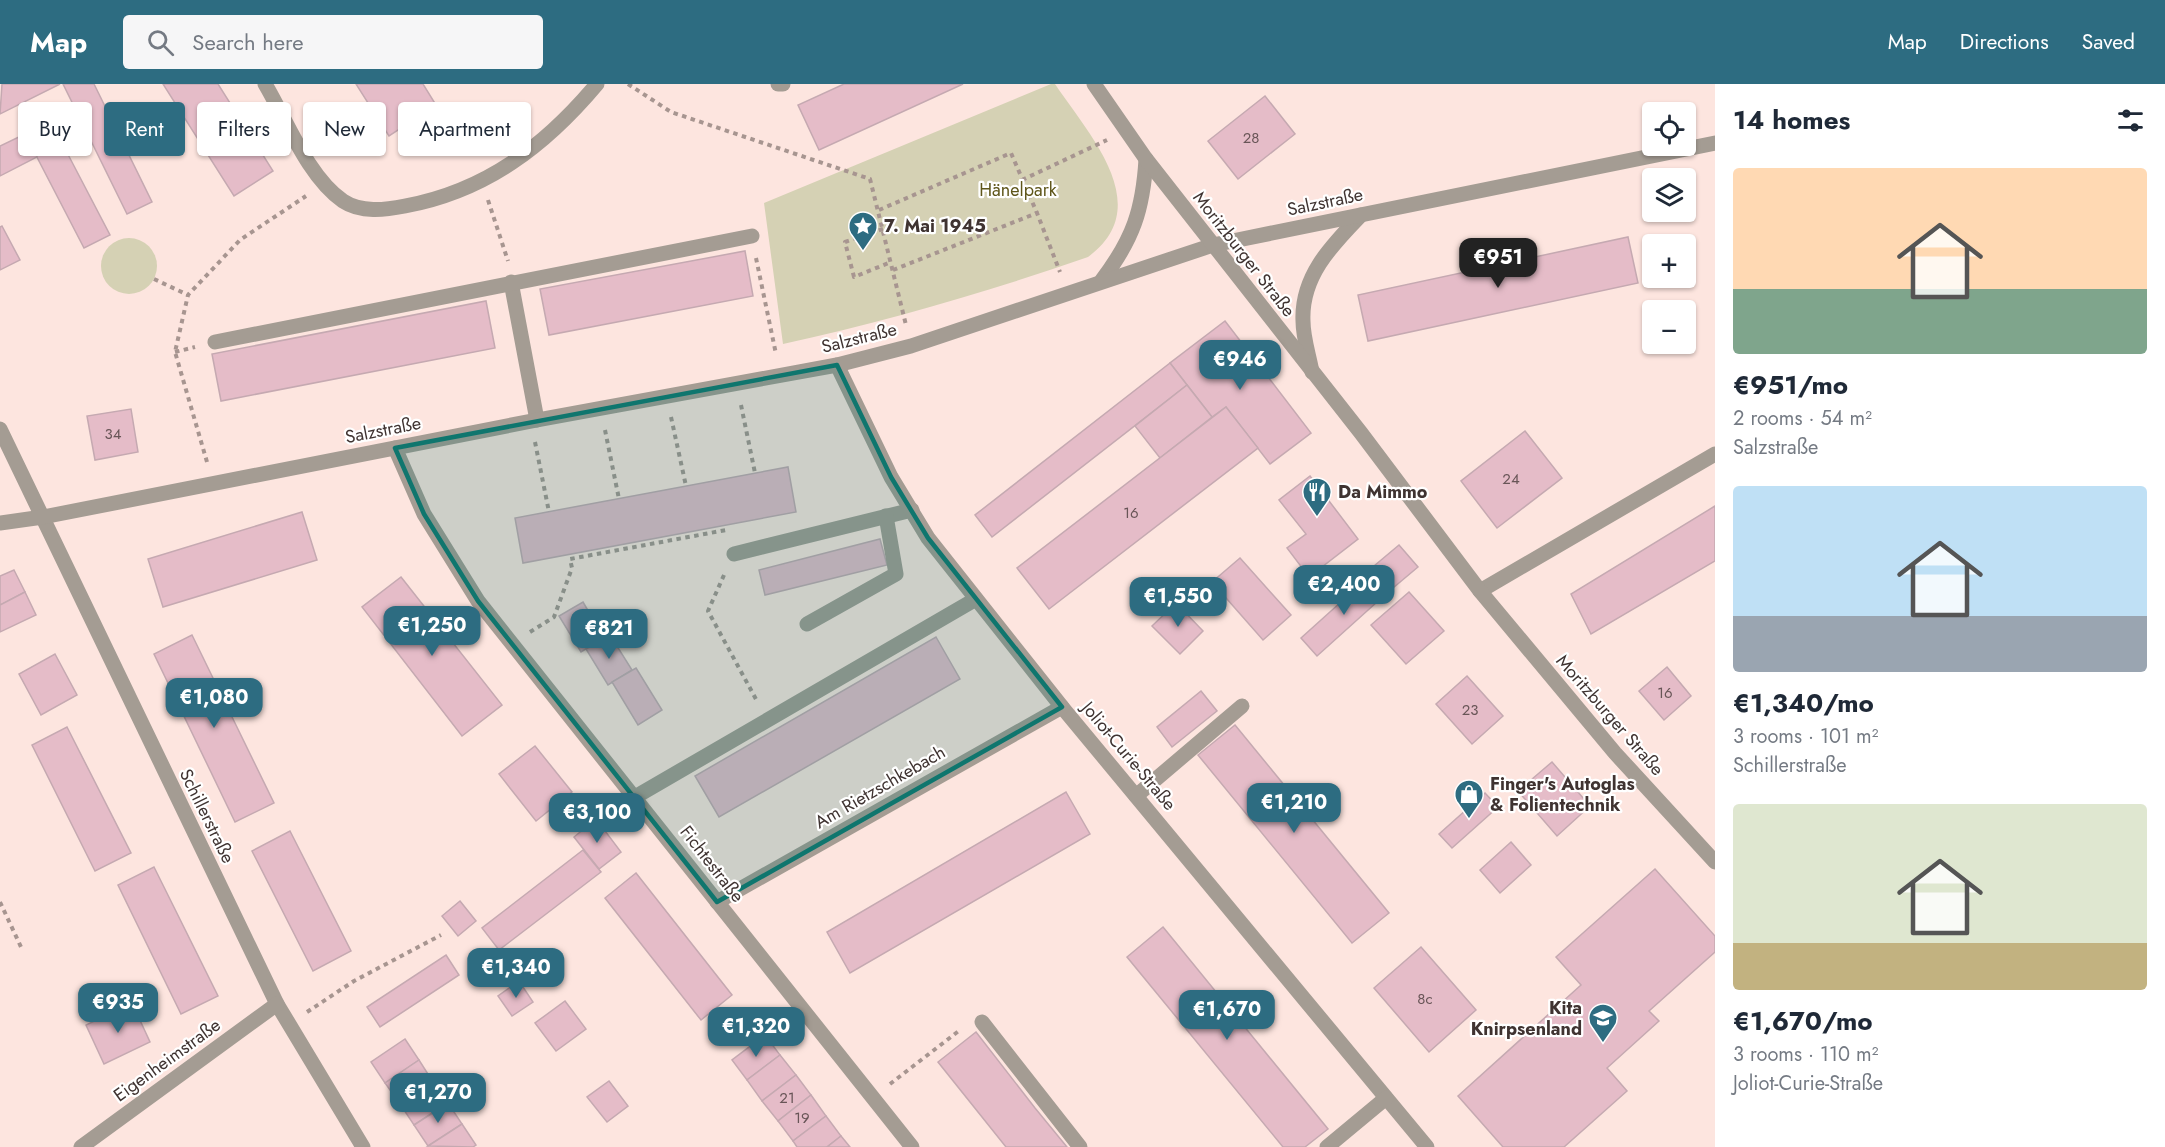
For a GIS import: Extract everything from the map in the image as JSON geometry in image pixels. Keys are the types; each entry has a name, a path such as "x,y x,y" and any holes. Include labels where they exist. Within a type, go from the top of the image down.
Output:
{"street":[{"path":"266,84 319,179 345,203 370,210 390,209 446,195 482,182 539,146 569,117 597,84"},
{"name":"Moritzburger Straße","path":"1094,84 1146,159 1480,591 1615,753 1715,862"},
{"name":"Salzstraße","path":"0,523 43,517 534,420 837,365 911,346 1102,280 1213,245 1715,143"},
{"path":"1102,280 1122,253 1137,222 1144,193 1146,159"},
{"name":"Moritzburger Straße","path":"1312,372 1303,321 1307,289 1327,250 1361,215"},
{"path":"215,342 752,236"},
{"path":"512,282 534,420"},
{"name":"Joliot-Curie-Straße","path":"837,365 891,477 928,538 1062,707 1427,1147"},
{"name":"Schillerstraße","path":"0,429 277,1004 363,1147"},
{"name":"Fichtestraße","path":"395,448 424,514 445,552 478,601 912,1147"},
{"path":"1480,591 1715,454"},
{"path":"734,554 912,510"},
{"path":"807,624 896,574 886,516"},
{"path":"635,797 976,599"},
{"path":"1136,796 1242,706"},
{"name":"Am Rietzschkebach","path":"717,902 1062,707"},
{"name":"Eigenheimstraße","path":"81,1147 277,1004"},
{"path":"982,1022 1080,1147"},
{"path":"1327,1147 1386,1098"}],"path":[{"path":"628,84 671,112 870,178 911,346"},
{"path":"1022,180 1126,131"},
{"path":"879,210 1011,153 1069,292"},
{"path":"482,182 505,247"},
{"path":"893,270 1037,213"},
{"path":"883,229 845,242 854,277 891,262"},
{"path":"752,236 780,375"},
{"path":"154,279 188,295"},
{"path":"737,383 755,473"},
{"path":"667,396 686,486"},
{"path":"602,408 619,499"},
{"path":"534,420 549,512"},
{"path":"512,643 554,617 572,568 570,559 728,530"},
{"path":"734,554 708,611 768,720"},
{"path":"0,902 21,947"},
{"path":"288,1024 354,981 441,935"},
{"path":"873,1097 968,1023 982,1022"}],"highlighted area":[{"path":"837,365 891,477 928,538 1062,707 717,902 478,601 424,514 395,448"}],"green space":[{"name":"Hänelpark","path":"1055,84 1099,148 1110,170 1117,193 1117,216 1108,237 1088,257 937,305 783,344 764,203"},
{"path":"129,238 149,246 157,266 149,286 129,294 109,286 101,266 109,246"}],"building":[{"path":"2,84 60,84 24,102 18,102 18,105 0,114"},
{"path":"63,84 94,84 104,104 104,156 129,156 152,202 127,214 92,143 92,102 72,102"},
{"path":"163,84 218,84 229,102 197,102 197,138 185,119 185,102 174,102"},
{"path":"356,84 423,84 434,102 398,102 398,130 389,136 386,131 386,102 367,102"},
{"path":"844,84 963,84 819,150 798,105"},
{"path":"1265,96 1295,134 1238,179 1208,141"},
{"path":"18,137 18,156 37,157 0,176 0,146"},
{"path":"36,156 69,156 110,235 84,248"},
{"path":"209,156 264,156 273,171 234,196"},
{"path":"2,226 20,260 0,270 0,227"},
{"path":"1628,237 1638,283 1368,341 1358,295"},
{"path":"745,251 753,296 549,335 540,289"},
{"path":"486,301 495,348 221,401 212,354"},
{"path":"1225,321 1311,433 1270,464 1226,407 1212,417 1170,363"},
{"path":"1170,363 1187,385 992,537 975,515"},
{"path":"1187,385 1212,417 1160,458 1135,426"},
{"path":"1226,407 1258,448 1049,609 1017,568"},
{"path":"131,409 138,452 95,460 87,416"},
{"path":"1525,431 1562,478 1497,528 1461,481"},
{"path":"788,467 796,512 523,563 515,518"},
{"name":"Da Mimmo","path":"1310,476 1358,539 1309,577 1287,548 1306,534 1279,500"},
{"path":"1715,506 1715,561 1591,634 1571,594"},
{"path":"302,512 317,560 163,607 148,559"},
{"path":"880,539 887,565 765,595 759,570"},
{"path":"1399,545 1418,567 1387,593 1368,571"},
{"path":"1240,558 1291,615 1263,640 1212,582"},
{"path":"14,570 25,592 0,605 0,576"},
{"path":"1371,575 1387,593 1317,656 1301,638"},
{"path":"401,577 502,705 462,736 362,607"},
{"path":"25,592 36,615 0,632 0,605"},
{"path":"1409,592 1444,631 1406,664 1371,625"},
{"path":"583,602 604,638 581,652 559,616"},
{"path":"1176,603 1203,631 1180,654 1152,626"},
{"path":"192,635 274,803 235,822 154,654"},
{"path":"610,635 632,670 608,685 586,649"},
{"path":"936,637 960,679 719,817 695,776"},
{"path":"55,654 77,695 41,715 19,674"},
{"path":"1667,667 1691,696 1664,720 1639,691"},
{"path":"636,668 662,710 638,725 612,682"},
{"path":"1467,676 1503,716 1472,744 1436,704"},
{"path":"1201,691 1217,711 1172,747 1157,727"},
{"path":"1235,725 1389,913 1352,943 1198,755"},
{"path":"67,727 131,853 95,871 32,745"},
{"path":"535,746 572,792 536,821 499,774"},
{"path":"1552,762 1590,806 1557,836 1518,791"},
{"path":"1066,792 1090,834 850,973 827,932"},
{"name":"Finger's Autoglas & Folientechnik","path":"1485,793 1498,807 1452,848 1439,834"},
{"path":"596,819 621,852 599,869 574,837"},
{"path":"290,831 351,951 313,971 252,851"},
{"path":"1511,842 1531,865 1500,893 1480,870"},
{"path":"583,850 601,872 499,950 482,928"},
{"path":"154,867 218,996 181,1014 118,885"},
{"path":"1655,869 1715,936 1715,952 1649,1011 1659,1021 1607,1068 1627,1091 1564,1147 1503,1147 1458,1096 1581,985 1556,957"},
{"path":"636,873 732,995 701,1020 605,898"},
{"path":"460,901 476,921 458,936 442,916"},
{"path":"1163,927 1328,1129 1305,1147 1283,1147 1127,957"},
{"path":"1421,947 1476,1010 1429,1052 1374,988"},
{"path":"446,955 459,975 380,1027 367,1007"},
{"path":"519,981 533,1002 512,1016 498,996"},
{"path":"565,1001 586,1029 556,1051 535,1023"},
{"path":"132,1003 150,1042 104,1064 86,1025"},
{"path":"976,1032 1067,1147 1006,1147 938,1062"},
{"path":"765,1035 780,1055 747,1080 732,1060"},
{"path":"405,1039 419,1060 385,1083 371,1062"},
{"path":"780,1055 796,1075 762,1101 747,1080"},
{"path":"419,1060 433,1082 400,1104 385,1083"},
{"path":"796,1075 811,1095 778,1121 762,1101"},
{"path":"609,1081 628,1106 607,1122 587,1097"},
{"path":"433,1082 448,1103 414,1125 400,1104"},
{"path":"811,1095 826,1116 793,1141 778,1121"},
{"path":"448,1103 462,1124 428,1146 414,1125"},
{"path":"826,1116 841,1136 827,1147 797,1147 793,1141"},
{"path":"462,1124 476,1145 473,1147 428,1146"},
{"path":"841,1136 850,1147 827,1147"}],"place":[{"name":"7. Mai 1945","path":"863,252"},
{"name":"Da Mimmo","path":"1317,518"},
{"name":"Finger's Autoglas & Folientechnik","path":"1469,820"},
{"name":"Kita Knirpsenland","path":"1603,1044"}]}
